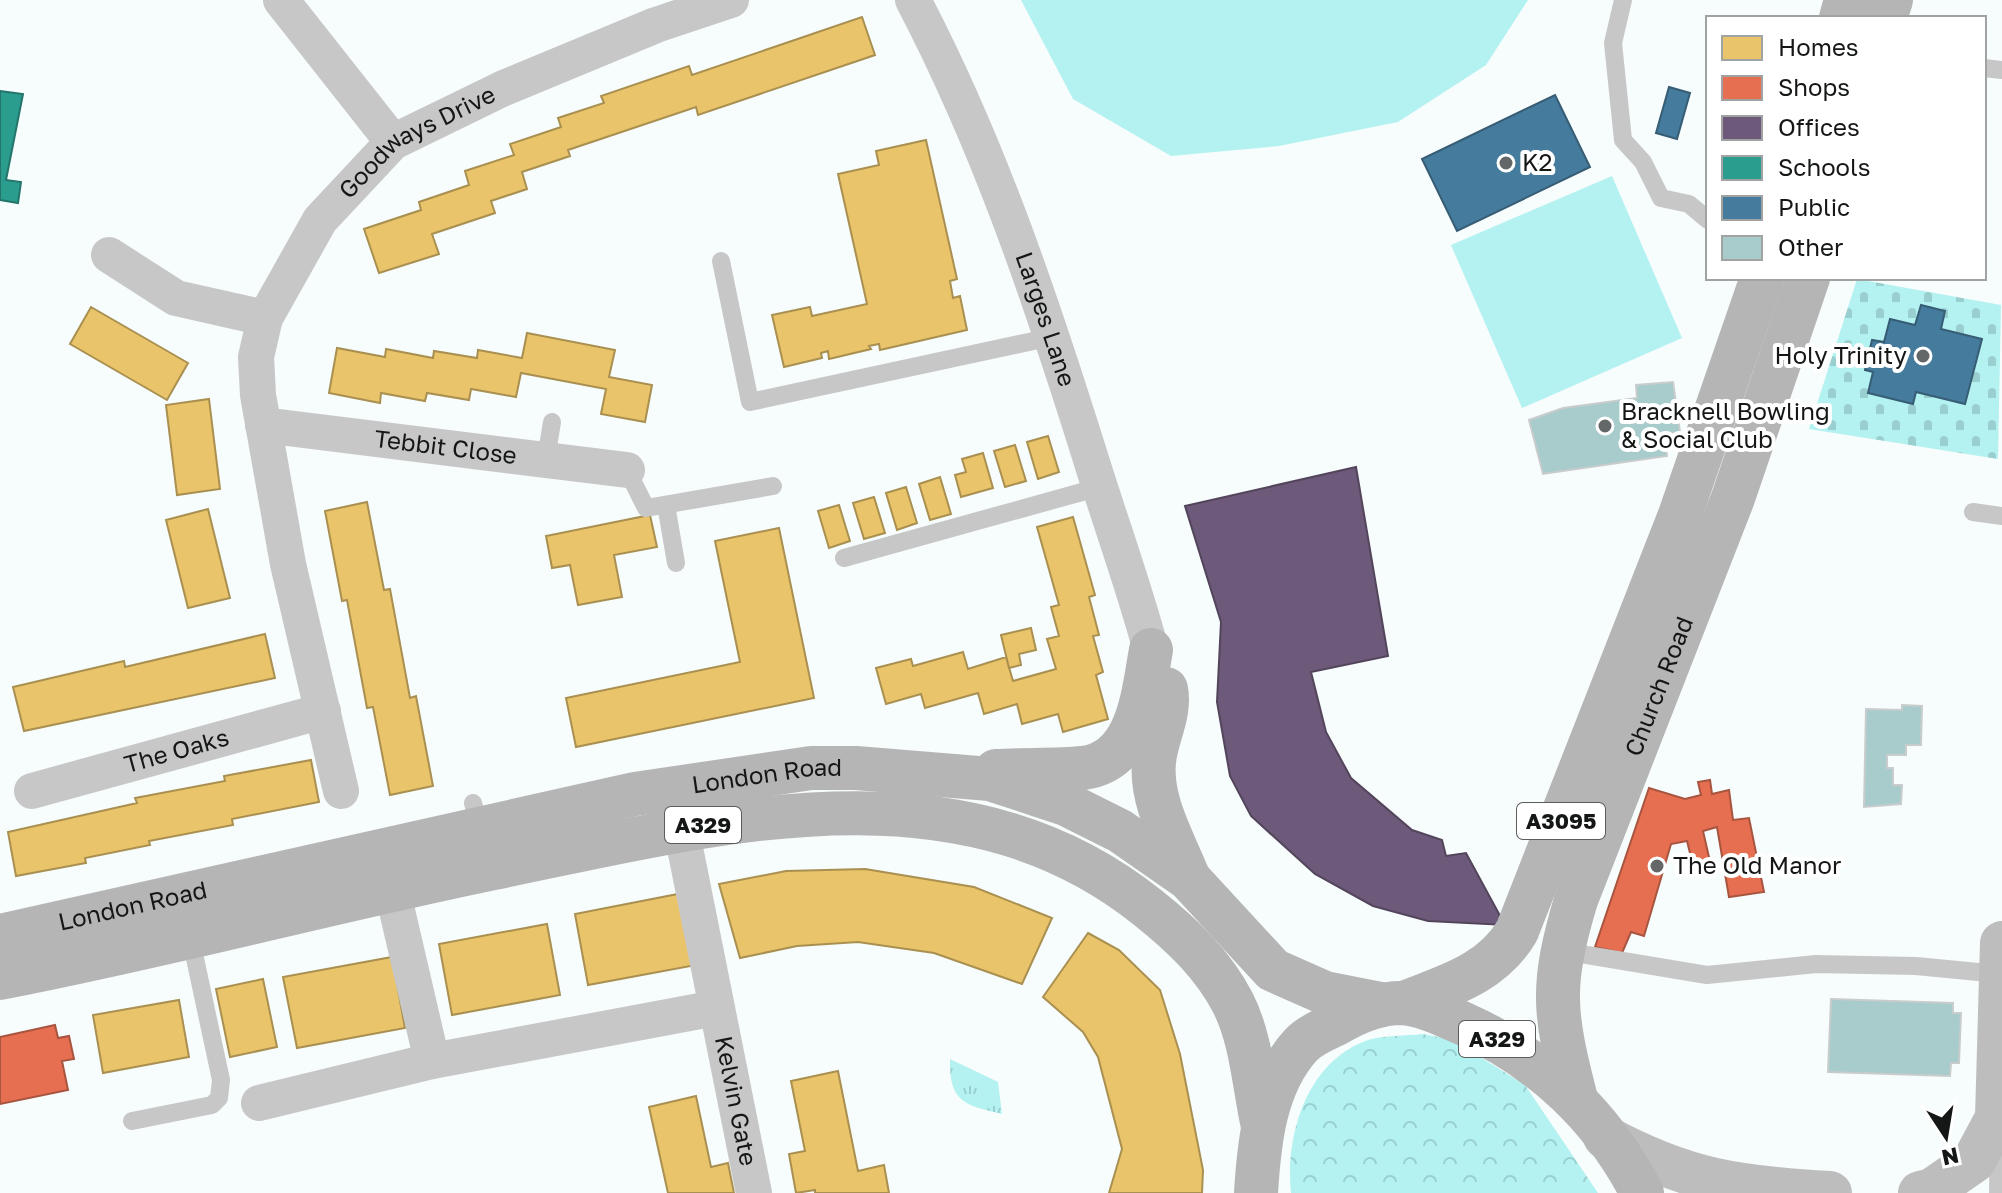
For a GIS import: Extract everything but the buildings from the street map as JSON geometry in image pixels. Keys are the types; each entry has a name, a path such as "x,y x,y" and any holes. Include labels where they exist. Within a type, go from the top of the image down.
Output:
{"main road":[{"name":"Church Road","path":"1392,1004 1469,977 1508,946 1539,877 1680,515 1761,280"},
{"name":"Church Road","path":"1576,1099 1556,1010 1561,951 1576,900 1655,691 1722,527 1807,280"},
{"path":"958,774 1085,768 1108,759 1124,744 1136,724 1151,650"},
{"path":"1151,650 1167,694 1162,735 1154,760 1159,804 1189,879"},
{"name":"London Road","path":"0,936 476,817 811,768 958,774 990,779 1066,804 1120,831 1189,879 1273,970 1325,993 1392,1004"},
{"name":"London Road","path":"0,978 392,889 690,826 779,815 891,813 962,824 1057,853 1101,874 1165,921 1209,966 1235,1007 1262,1122"},
{"name":"A329","path":"1256,1192 1262,1122 1283,1069 1303,1042 1348,1017 1392,1004 1453,1019 1504,1043 1576,1099 1642,1193"}],"street":[{"path":"281,0 393,142"},
{"name":"Goodways Drive","path":"263,425 256,357 265,318 320,220 393,142 651,12 731,0"},
{"name":"Larges Lane","path":"913,0 976,126 1052,337 1151,650"},
{"path":"109,255 176,298 265,318"},
{"path":"263,425 288,564 341,791"},
{"name":"Tebbit Close","path":"263,425 627,470"},
{"name":"The Oaks","path":"32,791 323,711"},
{"name":"Kelvin Gate","path":"685,848 754,1193"},
{"path":"392,889 432,1061"},
{"path":"1920,1193 1932,1190 1974,1161 1997,1118 2001,1060 2001,958"},
{"path":"259,1103 432,1061 716,1008"},
{"path":"1605,1137 1651,1162 1708,1181 1754,1188 1830,1193"}],"lane":[{"path":"1623,0 1613,43 1623,140 1661,198 1689,204 1706,218"},
{"path":"721,261 750,402 1052,337"},
{"path":"546,459 552,422"},
{"path":"627,470 646,508 773,486"},
{"path":"844,558 1100,487"},
{"path":"666,505 676,563"},
{"path":"1973,512 2002,516"},
{"path":"132,1121 212,1105 219,1098 221,1080 190,935"},
{"path":"1561,951 1707,975 1816,964 1916,966 2001,958"},
{"path":"1997,1118 1998,1193"}],"green space":[{"path":"1021,0 1528,0 1486,65 1398,122 1279,146 1171,156 1073,99"},
{"path":"1612,176 1682,338 1522,408 1451,245"},
{"path":"1857,280 2001,305 1998,459 1809,429"},
{"path":"1423,1034 1453,1040 1525,1085 1598,1193 1291,1193 1292,1148 1297,1125 1315,1082 1329,1065 1347,1050 1368,1040"},
{"path":"950,1059 998,1082 1002,1114 978,1108 961,1099 952,1084"}],"place":[{"name":"K2","path":"1506,163"},
{"name":"Holy Trinity","path":"1923,356"},
{"name":"Bracknell Bowling & Social Club","path":"1605,426"},
{"name":"The Old Manor","path":"1657,866"}]}
